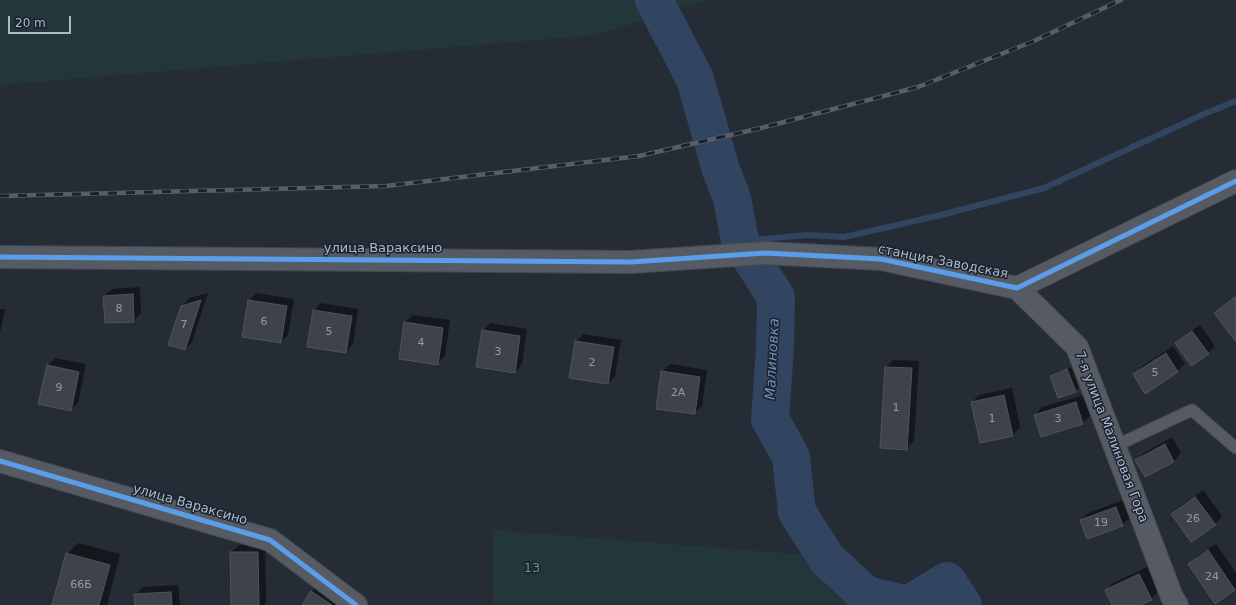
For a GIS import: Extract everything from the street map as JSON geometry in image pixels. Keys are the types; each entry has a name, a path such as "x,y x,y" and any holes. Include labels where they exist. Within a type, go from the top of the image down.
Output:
{"street":[{"name":"станция Заводская","path":"765,252 881,259 1017,288 1236,181"},
{"name":"улица Вараксино","path":"0,257 631,262 765,252"},
{"name":"7-я улица Малиновая Гора","path":"1017,288 1078,347 1172,597 1177,605"},
{"name":"улица Вараксино","path":"0,461 270,540 356,605"}],"lane":[{"path":"1115,446 1192,410 1236,448"}],"green space":[{"path":"0,0 706,0 597,35 0,85"},
{"name":"13","path":"493,530 809,555 861,605 493,605"}],"building":[{"path":"133,294 134,322 105,323 103,296"},
{"path":"1235,297 1236,299 1236,342 1214,313"},
{"path":"201,300 185,350 168,345 181,306"},
{"path":"248,300 287,306 281,343 242,337"},
{"path":"313,310 352,316 346,353 307,347"},
{"path":"404,322 443,328 438,365 399,359"},
{"path":"482,330 520,336 515,373 476,367"},
{"path":"1192,331 1209,354 1191,366 1175,343"},
{"path":"575,341 614,347 608,384 569,378"},
{"path":"1166,353 1178,372 1145,394 1133,374"},
{"path":"47,365 79,372 71,411 38,404"},
{"path":"885,367 912,368 907,450 880,448"},
{"path":"1067,369 1076,392 1058,398 1050,376"},
{"path":"661,371 700,377 695,414 656,409"},
{"path":"1004,395 1013,436 980,443 971,402"},
{"path":"1076,402 1083,424 1041,437 1034,415"},
{"path":"1165,444 1174,462 1145,477 1135,460"},
{"path":"1195,497 1216,525 1191,542 1171,514"},
{"path":"1116,507 1123,526 1087,539 1080,520"},
{"path":"1208,550 1235,590 1215,604 1188,564"},
{"path":"230,552 258,552 259,605 231,605"},
{"path":"66,553 110,565 99,605 52,605"},
{"path":"1139,574 1152,600 1141,605 1112,605 1105,590"},
{"path":"311,591 332,605 302,605"},
{"path":"171,592 172,605 135,605 134,594"}],"waterway":[{"name":"Малиновка","path":"654,0 695,79 721,170 732,198 740,241 776,297 775,348 770,419 791,457 797,512 827,559 866,595 908,605 947,581 963,605"},
{"path":"740,241 808,235 844,237 937,216 1044,188 1204,114 1236,101"}],"railway":[{"path":"0,196 386,186 639,156 761,128 918,87 1034,41 1121,0"}],"cycle path":[{"path":"0,257 631,262 765,253 881,259 1017,288 1236,181"},
{"path":"0,461 270,540 356,605"}]}
